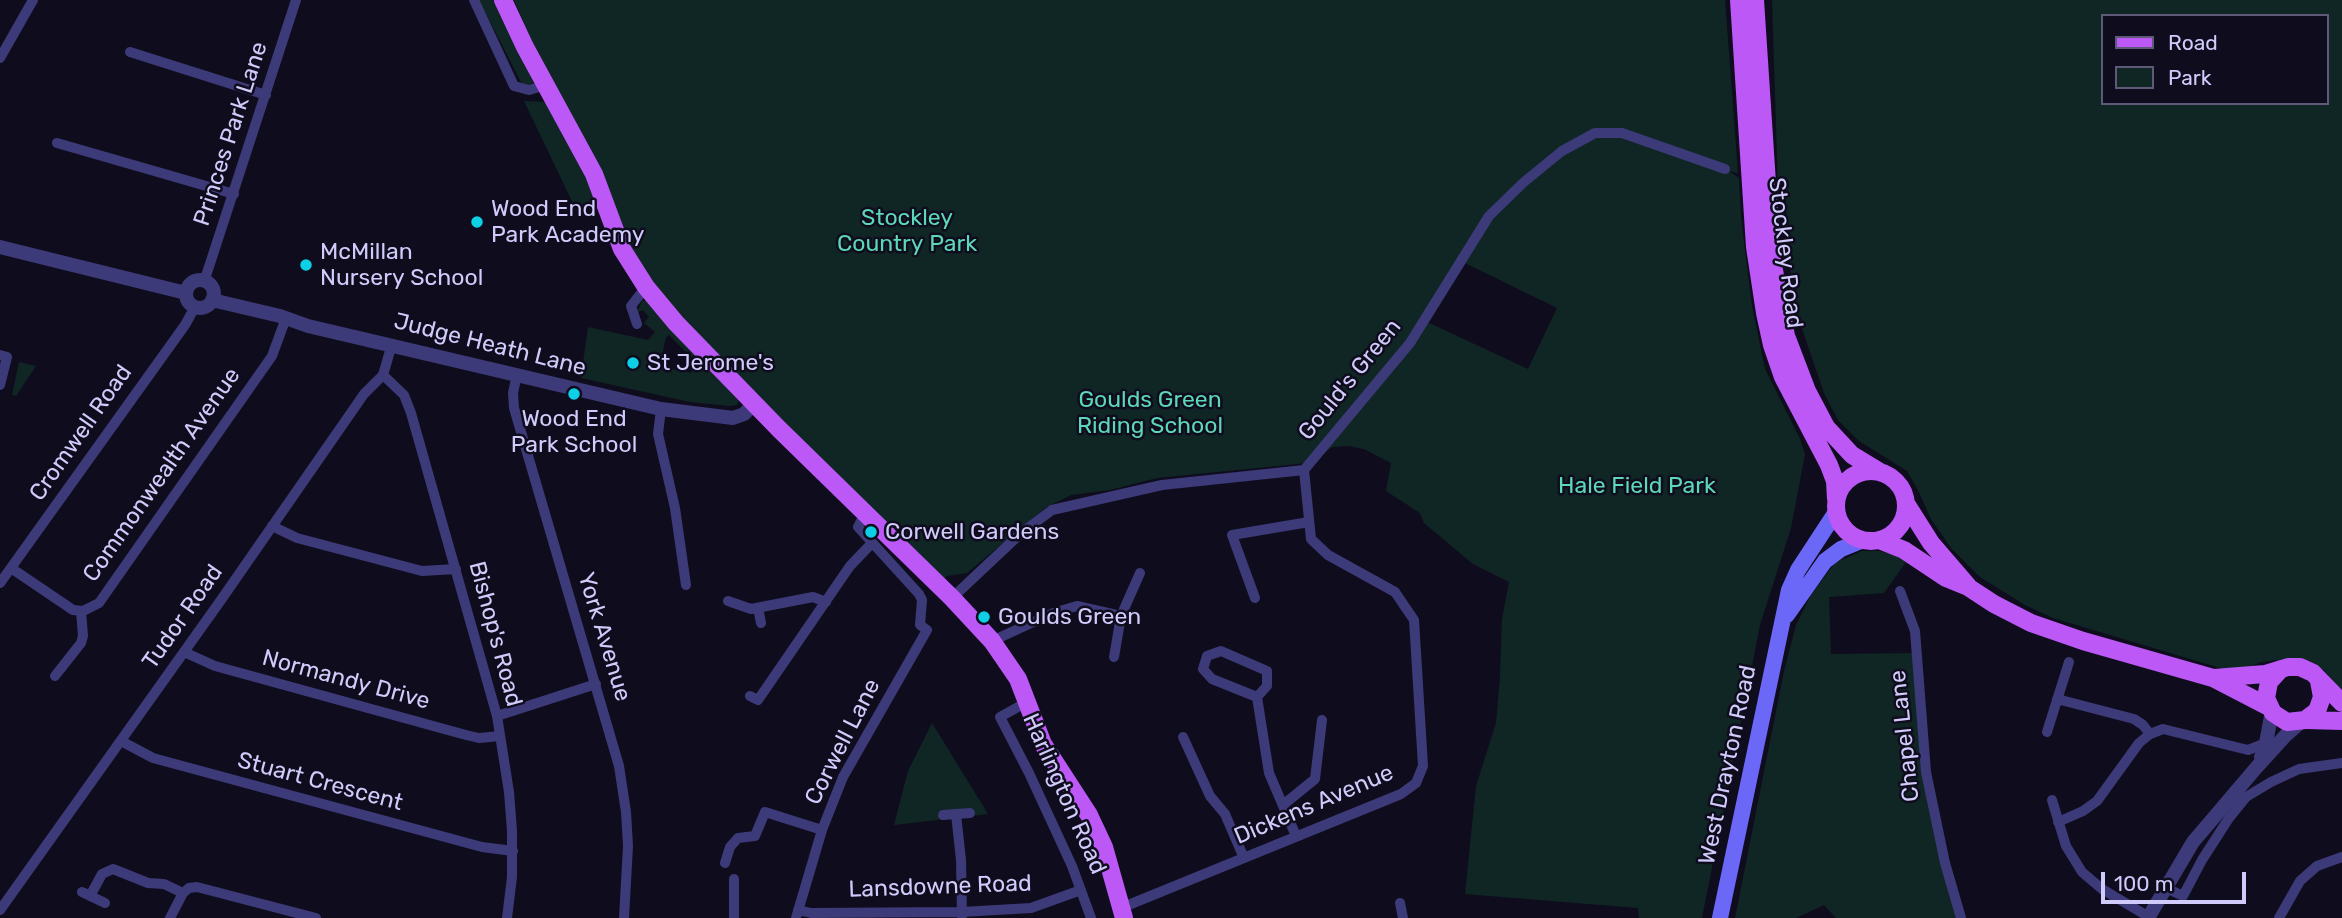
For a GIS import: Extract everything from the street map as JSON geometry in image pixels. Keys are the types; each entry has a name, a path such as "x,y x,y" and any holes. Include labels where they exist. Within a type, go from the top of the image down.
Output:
{"main road":[{"name":"Harlington Road","path":"503,0 594,174 622,248 646,288 676,323 864,514 952,598 992,641 1018,679 1044,744 1089,815 1104,847 1123,913"},
{"name":"Stockley Road","path":"1739,0 1755,247 1765,313 1783,377 1835,481 1836,505"},
{"name":"Stockley Road","path":"1755,0 1772,259 1786,336 1807,391 1826,426 1852,455 1880,471"},
{"path":"1968,587 1931,543 1907,505 1898,483 1880,471 1866,471 1853,475 1843,485 1836,505 1846,531 1904,550 1946,578 1968,587 2012,614 2054,632 2213,678 2270,709 2283,720 2342,721"},
{"name":"West Drayton Road","path":"1720,918 1789,590 1836,505"},
{"path":"1871,540 1889,537 1900,527 1907,505"},
{"name":"West Drayton Road","path":"1782,622 1825,561 1841,549 1871,540"},
{"path":"2213,678 2255,675 2300,667 2311,671 2342,703"},
{"path":"2270,709 2267,688 2272,677 2281,669"},
{"path":"2304,721 2314,714 2321,704 2319,681"}],"street":[{"path":"0,58 33,0"},
{"name":"Princes Park Lane","path":"204,282 296,0"},
{"path":"474,0 514,86 529,90 546,85"},
{"path":"130,52 266,95"},
{"name":"Gould's Green","path":"952,598 1020,534 1052,510 1162,485 1304,470 1410,343 1489,216 1524,182 1562,151 1595,133 1622,133 1726,169"},
{"path":"57,143 233,194"},
{"path":"0,247 186,293"},
{"path":"204,282 212,290 212,300 205,307 195,307 188,302 186,293 191,284 204,282"},
{"path":"636,324 631,306 646,288"},
{"name":"Judge Heath Lane","path":"212,300 308,326 661,408 733,418 744,414 755,403"},
{"name":"Cromwell Road","path":"0,583 185,325 195,307"},
{"name":"Commonwealth Avenue","path":"11,568 70,608 81,611 99,603 272,356 286,318"},
{"name":"Tudor Road","path":"0,910 364,394 383,375 392,344"},
{"path":"0,355 6,357 0,385"},
{"name":"York Avenue","path":"517,374 513,393 514,408 615,752 625,805 629,861 624,918"},
{"name":"Bishop's Road","path":"383,375 404,395 408,403 496,716 511,813 513,851 507,918"},
{"path":"661,408 658,429 661,454 675,509 680,573 686,585"},
{"name":"Dickens Avenue","path":"1123,913 1244,858 1401,794 1416,783 1423,766 1415,620 1395,592 1328,555 1311,539 1304,470"},
{"path":"750,696 758,701 850,566 872,543 858,527 864,514"},
{"path":"1255,598 1231,536 1309,522"},
{"path":"272,526 297,538 422,571 456,569"},
{"name":"Corwell Lane","path":"797,914 822,830 849,765 927,631 920,625 922,600 919,594 872,543"},
{"path":"1114,657 1121,616 1140,573"},
{"name":"Chapel Lane","path":"1900,591 1915,631 1926,772 1945,863 1961,918"},
{"path":"728,601 743,607 758,608 813,597 826,602"},
{"path":"992,641 1053,613 1077,606 1121,616"},
{"path":"758,608 761,623"},
{"path":"55,676 81,643 81,611"},
{"path":"1221,651 1266,671 1267,686 1257,697 1212,679 1203,669 1207,656 1221,651"},
{"name":"Normandy Drive","path":"184,652 215,666 466,735 500,736"},
{"path":"2048,732 2069,662"},
{"path":"496,716 596,684"},
{"path":"1257,697 1269,773 1296,836"},
{"path":"2057,699 2134,719 2150,734"},
{"name":"Harlington Road","path":"1027,702 999,717 1029,773 1072,866 1091,918"},
{"path":"2256,768 2266,743 2270,709"},
{"path":"1283,805 1315,779 1322,720"},
{"path":"2052,800 2066,846 2082,872 2102,889 2149,918 2193,842 2285,736 2304,721"},
{"path":"2058,822 2084,811 2097,801 2139,743 2150,734 2163,729 2248,750 2266,743"},
{"path":"1183,737 1210,796 1225,814 1244,858"},
{"name":"Stuart Crescent","path":"121,741 153,758 482,847 513,851"},
{"path":"2166,888 2183,896 2202,860 2246,797 2299,769 2342,763"},
{"path":"752,809 822,830"},
{"path":"725,863 730,847 738,838 755,836 765,812"},
{"path":"943,815 970,813"},
{"path":"956,814 962,915"},
{"path":"2279,918 2300,881 2317,866 2342,857"},
{"path":"105,903 86,894 99,877 109,870 117,870 183,893"},
{"path":"159,884 162,871"},
{"path":"734,879 734,918"},
{"path":"170,918 183,893 193,887 204,887 316,918"},
{"name":"Lansdowne Road","path":"797,914 962,915 1031,908 1081,890"},
{"path":"1400,903 1403,918"}],"green space":[{"path":"479,0 504,0 539,80 528,85 522,84"},
{"path":"514,0 1725,0 1738,173 1729,171 1739,178 1752,306 1765,369 1805,454 1791,528 1760,625 1702,918 1639,918 1638,908 1465,894 1476,786 1496,723 1502,619 1509,582 1473,564 1424,523 1420,513 1386,491 1391,463 1364,449 1333,447 1307,463 1157,478 1110,490 1071,495 1045,508 967,573 947,576 937,584 658,303 551,86","holes":["1461,261 1557,308 1528,369 1425,321"]},
{"path":"1772,0 2342,0 2342,691 2324,670 2296,658 2227,670 2053,618 2025,605 1980,577 1951,548 1931,519 1907,471 1859,441 1838,420 1824,393 1797,314 1791,277 1785,191 1778,188"},
{"path":"524,101 551,102 579,154 596,198 578,214"},
{"path":"649,300 739,401 737,405 690,402 581,378 588,327 648,340 655,332 644,323 649,317 643,310 638,312 642,301","holes":["669,335 691,357 696,355 691,373 662,367 666,337"]},
{"path":"19,362 36,366 16,396 12,395"},
{"path":"1862,551 1895,555 1906,562 1884,593 1829,597 1831,654 1917,653 1926,772 1961,918 1836,918 1824,905 1796,918 1735,918 1784,671 1796,625 1811,595 1835,563"},
{"path":"932,723 988,814 894,825 908,771"}],"place":[{"name":"Wood End Park Academy","path":"477,222"},
{"name":"McMillan Nursery School","path":"306,265"},
{"name":"St Jerome's","path":"633,363"},
{"name":"Wood End Park School","path":"574,394"},
{"name":"Corwell Gardens","path":"871,532"},
{"name":"Goulds Green","path":"984,617"}],"park label":[{"name":"Stockley Country Park","path":"907,231"},
{"name":"Goulds Green Riding School","path":"1150,413"},
{"name":"Hale Field Park","path":"1637,486"}]}
